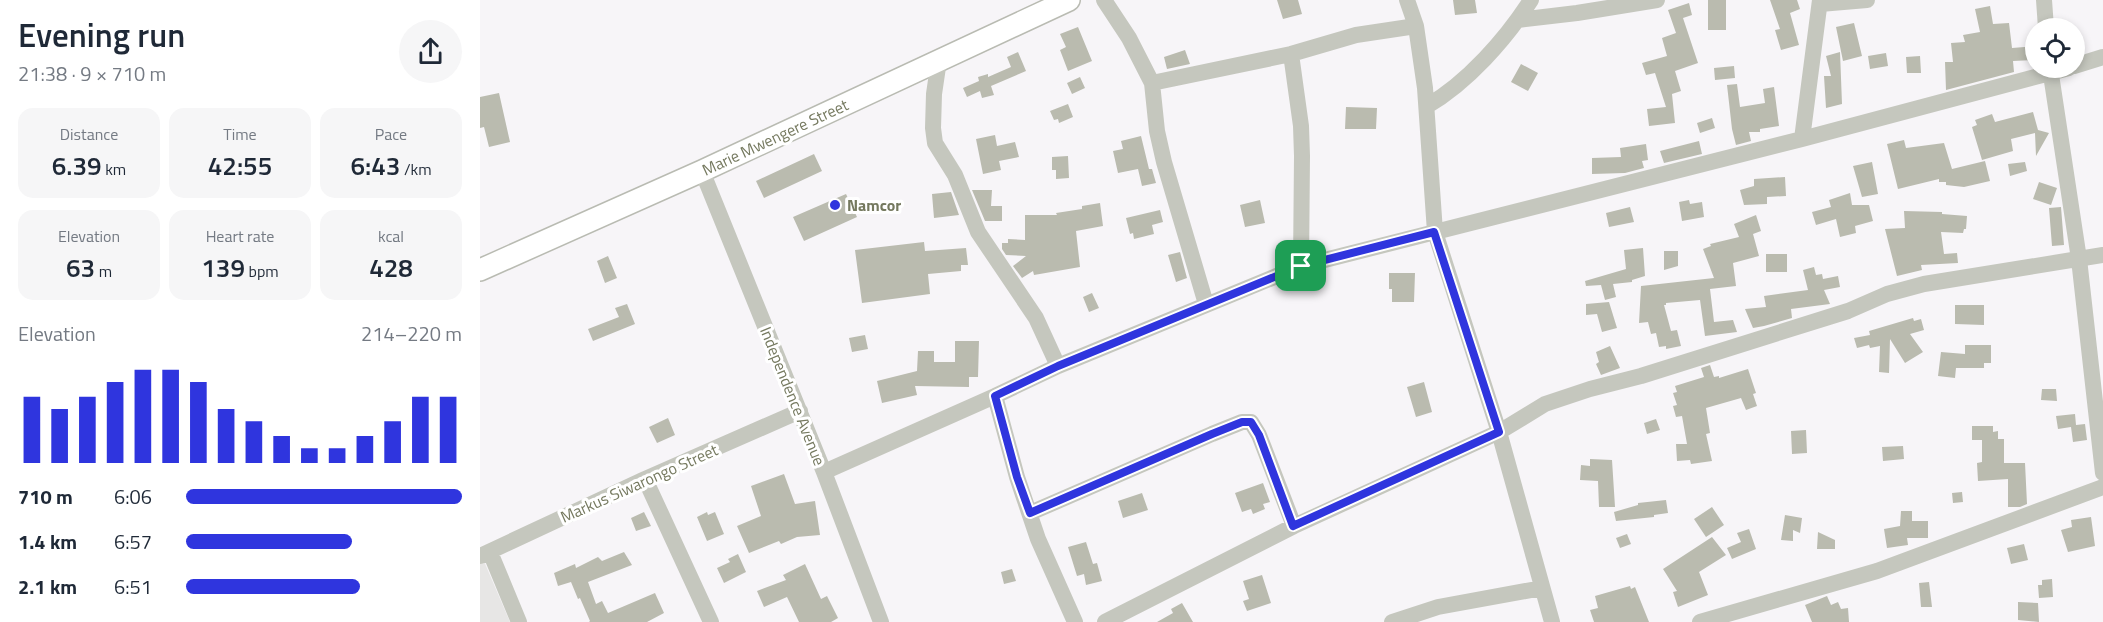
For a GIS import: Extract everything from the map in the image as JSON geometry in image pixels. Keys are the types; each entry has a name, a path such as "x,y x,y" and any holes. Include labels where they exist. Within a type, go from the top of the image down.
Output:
{"main road":[{"name":"Marie Mwengere Street","path":"480,270 702,171 1069,0"}],"street":[{"path":"1104,0 1129,38 1152,83 1157,131 1164,162 1206,304"},
{"path":"1407,0 1416,26 1427,106 1434,232 1499,432 1551,622"},
{"path":"1427,106 1461,83 1518,20 1531,0"},
{"path":"1518,20 1657,0"},
{"path":"1802,139 1820,2 1867,0"},
{"path":"2044,0 2045,18"},
{"path":"1152,83 1292,54 1356,35 1416,26"},
{"path":"1292,54 1301,136 1301,266"},
{"path":"2085,63 2103,57"},
{"path":"939,60 933,94 935,143 955,175 978,232 1036,318 1058,366"},
{"path":"824,472 1058,366 1301,266 1802,139 2025,77"},
{"path":"2051,78 2096,363 2103,473"},
{"name":"Independence Avenue","path":"702,171 800,411 881,622"},
{"path":"1105,622 1293,526 1499,432 1545,404 1848,311 1887,294 1924,284 2103,255"},
{"path":"995,396 1017,477 1038,539 1076,622"},
{"name":"Markus Siwarongo Street","path":"485,554 645,479 800,411"},
{"path":"1030,513 1212,434 1242,422 1251,422 1259,435 1293,526"},
{"path":"645,479 711,622"},
{"path":"1700,622 1877,572 2103,487"},
{"path":"485,554 519,622"},
{"path":"1392,622 1438,606 1542,588"}],"shaded area":[{"path":"480,552 510,622 480,622"}],"building":[{"path":"1277,0 1298,0 1302,14 1283,19"},
{"path":"1453,0 1475,0 1477,13 1455,15"},
{"path":"1708,0 1726,0 1726,30 1708,30"},
{"path":"1770,0 1797,0 1800,9 1790,13 1799,45 1781,50 1775,30 1780,29"},
{"path":"1689,3 1692,15 1683,18 1698,63 1675,71 1681,91 1672,94 1675,123 1649,126 1647,109 1666,107 1655,73 1646,75 1642,63 1667,56 1662,38 1676,33 1668,10"},
{"path":"1990,6 1993,24 2009,23 2012,48 2025,47 2025,60 2013,61 2014,72 1946,90 1945,62 1953,62 1951,43 1965,42 1963,35 1980,32 1975,9"},
{"path":"1854,23 1862,56 1843,61 1836,27"},
{"path":"1078,27 1092,61 1068,71 1060,50 1066,47 1060,34"},
{"path":"1185,50 1190,64 1167,69 1164,57"},
{"path":"1018,52 1026,71 991,86 994,95 982,98 980,91 967,97 963,88 979,81 978,77 988,74 988,77 1011,67 1007,57"},
{"path":"1840,52 1842,104 1826,108 1824,76 1831,76 1826,56"},
{"path":"1886,53 1888,66 1870,69 1868,56"},
{"path":"1920,56 1921,73 1907,73 1906,57"},
{"path":"1521,64 1538,73 1528,91 1511,82"},
{"path":"1734,66 1735,78 1715,80 1714,68"},
{"path":"1080,77 1085,88 1072,94 1067,83"},
{"path":"1737,84 1740,107 1765,103 1763,89 1774,87 1779,126 1760,129 1760,132 1749,132 1751,141 1736,145 1727,85"},
{"path":"499,93 510,142 489,147 484,127 480,128 480,97"},
{"path":"1068,104 1073,117 1059,123 1058,119 1054,120 1050,111"},
{"path":"1346,107 1377,108 1376,129 1345,129"},
{"path":"2033,112 2038,130 2049,133 2036,156 2035,133 2011,139 2013,151 1982,160 1972,127 1977,125 1975,120 1992,114 1995,122"},
{"path":"1712,118 1715,128 1700,133 1697,123"},
{"path":"995,135 997,146 1015,142 1019,157 999,161 1001,170 983,174 976,139"},
{"path":"1141,136 1149,169 1152,169 1156,183 1142,186 1138,169 1118,173 1113,151 1123,149 1121,141"},
{"path":"1904,140 1906,148 1944,143 1952,169 1985,161 1990,181 1964,187 1946,185 1946,182 1939,182 1939,179 1898,189 1887,144"},
{"path":"1699,141 1702,154 1664,163 1660,151"},
{"path":"1646,144 1648,160 1642,161 1644,168 1625,173 1592,174 1592,158 1621,157 1620,148"},
{"path":"814,154 822,171 764,198 756,181"},
{"path":"1068,156 1069,178 1056,179 1056,170 1052,170 1052,157"},
{"path":"1872,162 1878,194 1862,197 1853,166"},
{"path":"2025,162 2027,171 2010,176 2008,164"},
{"path":"1785,177 1786,196 1767,197 1767,204 1744,205 1740,190 1754,186 1754,179"},
{"path":"2039,182 2057,188 2051,205 2033,199"},
{"path":"972,190 992,190 991,206 1002,206 1002,221 985,221"},
{"path":"951,192 959,215 934,218 932,194"},
{"path":"1850,193 1852,205 1869,205 1873,221 1855,226 1856,233 1840,237 1836,219 1816,225 1812,212 1831,207 1829,200"},
{"name":"Namcor","path":"846,194 857,217 804,241 793,217"},
{"path":"1260,200 1265,223 1245,227 1240,205"},
{"path":"1689,200 1690,204 1702,202 1704,217 1682,221 1679,202"},
{"path":"1100,203 1103,226 1076,231 1080,267 1034,275 1033,271 1022,278 1013,266 1026,256 1006,255 1002,249 1002,243 1008,243 1008,239 1025,240 1025,215 1057,215 1056,213 1082,209 1082,206"},
{"path":"1630,207 1634,222 1609,227 1606,213"},
{"path":"2061,207 2064,245 2052,246 2049,208"},
{"path":"1160,210 1163,222 1152,225 1154,234 1134,239 1133,233 1130,234 1126,218"},
{"path":"1904,211 1942,212 1942,214 1967,216 1966,229 1963,233 1941,232 1944,254 1957,253 1958,263 1921,265 1922,270 1897,276 1885,229 1905,228"},
{"path":"1756,215 1761,231 1753,234 1759,256 1733,263 1736,286 1710,289 1714,322 1733,320 1737,332 1705,336 1700,300 1666,303 1664,305 1671,331 1677,330 1681,346 1666,349 1666,346 1659,347 1656,333 1651,334 1648,322 1639,323 1641,286 1714,278 1703,249 1711,246 1710,244 1739,237 1734,224"},
{"path":"924,242 925,251 966,248 968,265 961,265 961,271 928,274 930,294 862,303 855,250"},
{"path":"1643,248 1645,276 1632,280 1632,282 1613,284 1616,297 1605,300 1601,285 1586,286 1585,281 1626,269 1624,250"},
{"path":"1664,251 1678,251 1678,266 1664,270"},
{"path":"1180,252 1187,278 1176,282 1168,255"},
{"path":"1766,254 1787,254 1787,272 1766,272"},
{"path":"608,256 617,278 605,283 597,261"},
{"path":"1814,267 1816,275 1822,274 1823,279 1838,276 1840,287 1824,290 1830,304 1791,309 1792,318 1753,328 1745,309 1766,307 1764,296 1808,290 1803,270"},
{"path":"1389,273 1415,273 1414,302 1392,302"},
{"path":"1092,293 1099,308 1089,312 1083,297"},
{"path":"1609,302 1617,328 1602,332 1597,314 1586,315 1586,304"},
{"path":"627,304 635,324 593,341 588,329 619,317 615,308"},
{"path":"1955,305 1984,305 1984,325 1955,324"},
{"path":"1913,318 1914,321 1921,319 1924,330 1910,334 1923,352 1905,363 1890,339 1889,373 1879,372 1880,346 1870,348 1869,345 1857,348 1854,338 1870,335 1869,331"},
{"path":"865,335 868,349 852,352 849,338"},
{"path":"955,341 979,341 978,377 969,377 969,387 915,386 917,395 882,403 877,381 917,371 918,351 934,351 934,362 955,362"},
{"path":"1965,345 1991,345 1991,363 1984,363 1984,368 1956,368 1955,378 1938,376 1941,352 1965,354"},
{"path":"1610,346 1620,368 1601,375 1596,364 1599,362 1596,352"},
{"path":"1710,365 1714,377 1719,376 1719,378 1748,369 1756,393 1753,394 1757,406 1746,410 1741,398 1706,408 1710,433 1706,434 1712,461 1691,464 1690,460 1677,461 1676,444 1687,444 1682,416 1676,417 1673,406 1677,405 1673,393 1677,392 1675,386 1704,377 1701,368"},
{"path":"1424,382 1432,412 1416,417 1407,387"},
{"path":"2042,389 2056,389 2057,401 2041,400"},
{"path":"2075,414 2076,425 2085,424 2087,440 2073,442 2071,427 2058,429 2056,416"},
{"path":"668,418 675,435 657,443 649,427"},
{"path":"1656,419 1660,430 1647,434 1644,423"},
{"path":"1972,426 1993,426 1993,432 1998,431 1998,439 2004,439 2004,463 2025,463 2027,504 2020,507 2008,507 2008,479 1978,481 1977,463 1982,462 1982,440 1972,440"},
{"path":"1806,430 1807,453 1792,454 1791,431"},
{"path":"1903,446 1904,459 1883,461 1882,447"},
{"path":"1590,459 1612,460 1615,507 1599,507 1598,481 1580,480 1581,465 1590,466"},
{"path":"784,474 795,504 815,501 820,535 797,537 781,544 779,541 749,553 737,526 761,516 751,486"},
{"path":"1263,483 1270,502 1263,504 1265,509 1253,514 1251,509 1242,512 1235,493"},
{"path":"1962,492 1963,502 1953,503 1952,493"},
{"path":"1142,493 1148,510 1123,518 1118,501"},
{"path":"1666,500 1668,513 1654,515 1654,517 1616,521 1614,512 1638,505 1638,503"},
{"path":"1712,507 1724,525 1706,537 1694,519"},
{"path":"1901,511 1912,511 1912,521 1928,521 1928,538 1907,538 1908,545 1887,548 1884,529 1900,526"},
{"path":"644,512 651,526 636,531 631,518"},
{"path":"707,512 708,515 715,512 724,534 707,541 697,517"},
{"path":"1785,515 1802,518 1800,533 1793,530 1793,541 1781,540"},
{"path":"2091,517 2095,546 2068,552 2061,530 2072,527 2071,520"},
{"path":"1749,529 1756,549 1732,559 1727,548 1741,542 1737,533"},
{"path":"1818,532 1835,540 1835,549 1817,549"},
{"path":"1627,534 1631,544 1620,548 1616,538"},
{"path":"1712,537 1726,555 1699,572 1708,595 1678,607 1673,592 1677,591 1663,569"},
{"path":"1086,542 1093,564 1097,563 1102,581 1086,585 1084,574 1077,576 1068,547"},
{"path":"2024,544 2028,560 2011,564 2007,548"},
{"path":"624,552 632,565 588,582 596,604 602,601 608,613 655,593 664,613 647,622 589,622 571,582 558,586 554,573 575,564 576,568 598,557 602,561"},
{"path":"738,554 746,572 724,583 717,568 730,562 728,559"},
{"path":"805,564 821,599 827,596 838,618 831,622 799,622 787,597 764,607 757,591 786,580 783,575"},
{"path":"1012,569 1016,581 1004,584 1001,572"},
{"path":"1262,575 1271,603 1247,611 1243,601 1249,599 1243,581"},
{"path":"2052,579 2053,597 2039,598 2038,585 2042,585 2042,580"},
{"path":"1929,582 1932,607 1921,607 1919,583"},
{"path":"1630,586 1631,589 1635,587 1649,622 1594,622 1590,610 1598,608 1595,596"},
{"path":"1827,596 1831,605 1838,602 1841,609 1848,608 1849,622 1812,622 1805,605"},
{"path":"2018,602 2038,603 2039,622 2018,620"},
{"path":"1182,603 1193,622 1157,622 1173,613 1171,609"}],"place":[{"name":"Namcor","path":"835,205"}],"route":[{"path":"1434,232 1499,432 1293,526 1259,435 1251,422 1242,422 1212,434 1030,513 1017,477 995,396 1058,366 1301,266 1434,232"}]}
